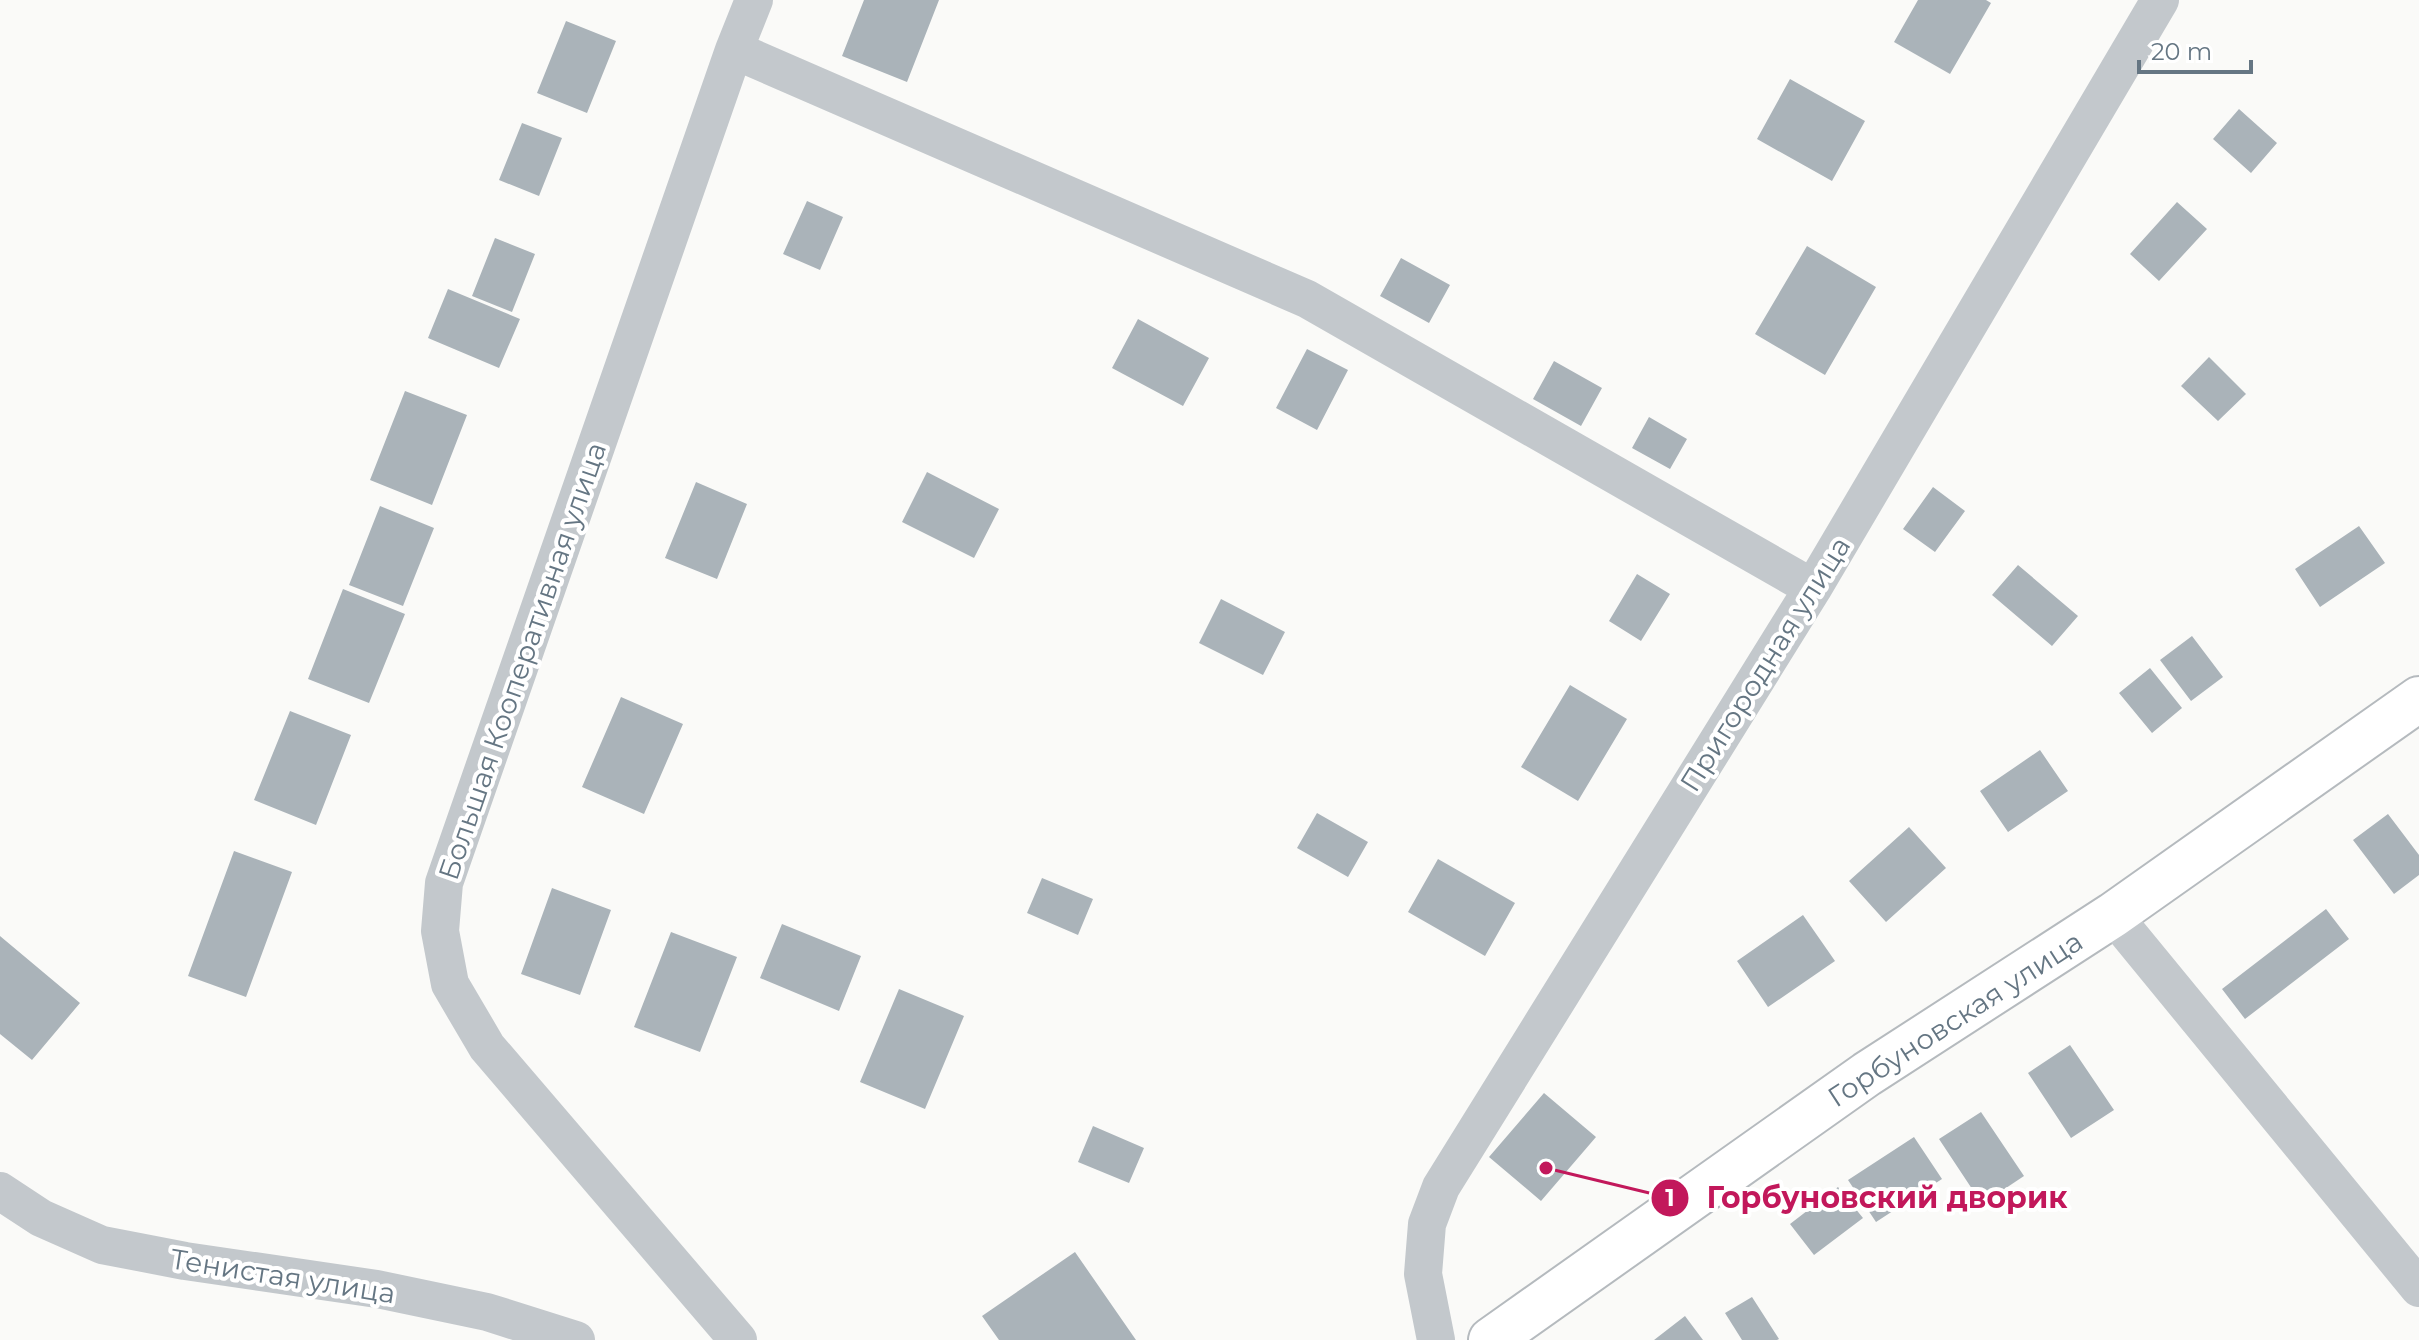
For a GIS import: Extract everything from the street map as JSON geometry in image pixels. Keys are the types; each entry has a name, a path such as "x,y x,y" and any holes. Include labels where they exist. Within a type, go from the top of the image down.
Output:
{"main road":[{"name":"Горбуновская улица","path":"1491,1340 1867,1074 2113,915 2419,699"}],"street":[{"name":"Большая Кооперативная улица","path":"738,1340 487,1047 450,984 440,931 444,883 754,0"},
{"name":"Пригородная улица","path":"1436,1340 1423,1274 1427,1224 1441,1187 1813,588 2160,0"},
{"path":"734,50 1307,299 1813,588"},
{"path":"2113,915 2419,1288"},
{"name":"Тенистая улица","path":"0,1191 41,1218 102,1245 185,1261 391,1292 487,1312 576,1340"}],"building":[{"path":"864,0 939,0 907,82 842,56"},
{"path":"1918,0 1986,0 1991,3 1950,74 1894,42"},
{"path":"566,21 616,41 587,113 537,93"},
{"path":"1790,79 1865,121 1832,181 1757,139"},
{"path":"2239,109 2277,143 2251,173 2213,139"},
{"path":"522,123 562,138 539,196 499,180"},
{"path":"807,201 843,217 820,270 783,254"},
{"path":"2177,202 2207,229 2159,281 2130,254"},
{"path":"495,238 535,254 512,312 472,296"},
{"path":"1807,246 1876,287 1825,375 1755,334"},
{"path":"1401,258 1450,285 1429,323 1380,296"},
{"path":"448,289 520,319 499,368 428,338"},
{"path":"1138,319 1209,358 1183,406 1112,368"},
{"path":"1307,349 1348,370 1317,430 1276,408"},
{"path":"2209,357 2246,394 2218,421 2181,386"},
{"path":"1554,361 1602,388 1581,426 1533,399"},
{"path":"405,391 467,415 432,505 370,480"},
{"path":"1649,417 1687,439 1670,469 1632,448"},
{"path":"927,472 999,509 974,558 902,522"},
{"path":"696,482 747,504 717,579 665,558"},
{"path":"1933,487 1965,511 1935,552 1903,529"},
{"path":"380,506 434,528 403,606 349,585"},
{"path":"2359,526 2385,563 2320,607 2295,569"},
{"path":"2018,565 2078,616 2052,646 1992,595"},
{"path":"1637,574 1670,594 1641,641 1609,621"},
{"path":"343,589 405,614 369,703 308,679"},
{"path":"1221,599 1285,632 1263,675 1199,643"},
{"path":"2192,636 2223,677 2191,701 2160,660"},
{"path":"2150,668 2182,708 2152,733 2119,693"},
{"path":"1570,685 1627,719 1578,801 1521,767"},
{"path":"621,697 683,724 644,814 582,787"},
{"path":"290,711 351,735 316,825 254,800"},
{"path":"2040,750 2068,791 2008,832 1980,791"},
{"path":"1317,813 1368,842 1348,877 1297,848"},
{"path":"2388,814 2419,855 2419,875 2394,894 2353,840"},
{"path":"1909,827 1946,868 1886,922 1849,881"},
{"path":"234,851 292,872 246,997 188,976"},
{"path":"1438,859 1515,903 1485,956 1408,912"},
{"path":"1042,878 1093,899 1078,935 1027,913"},
{"path":"552,888 611,910 580,995 521,974"},
{"path":"2326,909 2349,939 2245,1019 2222,989"},
{"path":"1803,915 1835,961 1768,1007 1737,961"},
{"path":"782,924 861,956 839,1011 760,978"},
{"path":"671,932 737,957 700,1052 634,1027"},
{"path":"0,936 80,1003 32,1060 0,1034"},
{"path":"899,989 964,1016 925,1109 860,1082"},
{"path":"2070,1045 2114,1110 2071,1138 2028,1073"},
{"path":"1544,1093 1596,1137 1541,1201 1489,1157"},
{"path":"1981,1112 2024,1176 1982,1204 1939,1139"},
{"path":"1093,1126 1144,1148 1129,1183 1078,1162"},
{"path":"1914,1137 1942,1179 1876,1222 1848,1180"},
{"path":"1838,1187 1863,1218 1814,1255 1790,1224"},
{"path":"1075,1252 1136,1340 999,1340 982,1316"},
{"path":"1752,1297 1779,1339 1742,1340 1725,1313"},
{"path":"1685,1316 1703,1340 1654,1340"}],"place":[{"name":"Горбуновский дворик","path":"1546,1168"}]}
